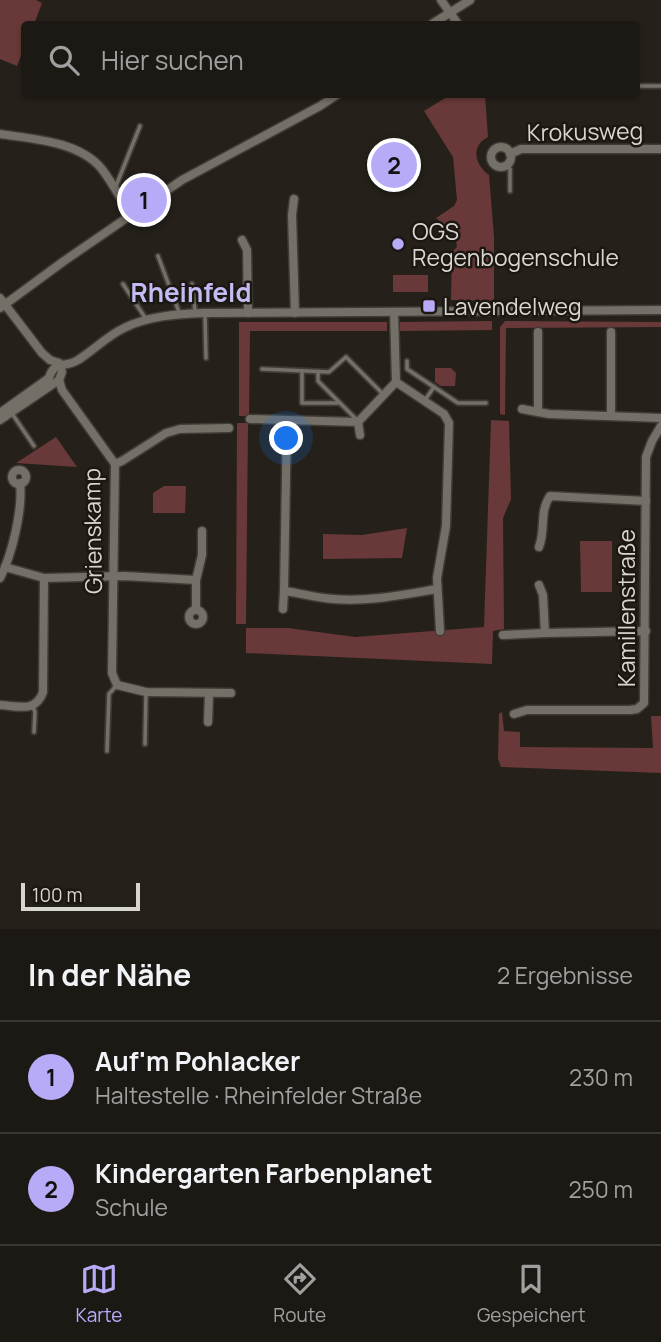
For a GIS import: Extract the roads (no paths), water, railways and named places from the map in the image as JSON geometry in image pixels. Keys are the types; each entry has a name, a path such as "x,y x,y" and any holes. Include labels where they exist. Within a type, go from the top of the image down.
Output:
{"street":[{"path":"441,0 456,21"},
{"path":"436,21 470,0"},
{"path":"332,98 182,180 2,303 42,353 59,363 78,360 123,328 179,314 661,310"},
{"path":"0,134 54,144 80,153 101,168 130,214"},
{"name":"Krokusweg","path":"500,147 510,153 507,164 502,166 496,165 492,160 491,154 500,147"},
{"name":"Krokusweg","path":"510,153 521,149 661,149"},
{"path":"294,199 292,215 295,313"},
{"path":"242,240 247,250 248,313"},
{"path":"250,419 358,422 396,382 394,312"},
{"path":"538,332 538,412"},
{"path":"611,332 611,415"},
{"path":"0,420 6,411 54,381 62,373 59,363"},
{"name":"Grienskamp","path":"54,381 114,464 112,673 117,685"},
{"path":"396,382 444,414 449,423 446,526 437,589 440,631"},
{"path":"522,409 661,418"},
{"path":"283,609 287,420"},
{"path":"358,422 360,435"},
{"name":"Kamillenstraße","path":"514,714 527,709 630,710 641,707 645,695 646,457 661,426"},
{"path":"114,464 166,433 180,429 229,428"},
{"path":"0,578 22,495 20,483"},
{"path":"539,547 543,509 550,496 646,501"},
{"path":"196,610 196,580 202,555 202,531"},
{"path":"5,567 44,578 196,580"},
{"path":"0,705 33,706 41,699 44,687 44,578"},
{"path":"539,586 545,633"},
{"path":"284,591 333,599 365,599 437,589"},
{"path":"503,635 646,631"},
{"path":"117,685 146,692 231,693"},
{"path":"208,722 209,694"}],"lane":[{"path":"640,86 661,86"},
{"path":"115,189 140,127"},
{"path":"507,164 510,169 510,191"},
{"path":"158,256 179,314"},
{"path":"123,284 146,321"},
{"path":"192,284 200,313 206,358"},
{"path":"261,369 329,372 346,357 385,396"},
{"path":"407,361 407,369 458,403 486,403"},
{"path":"302,371 302,403 340,404"},
{"path":"318,372 318,381 358,422"},
{"path":"425,400 434,387"},
{"path":"6,411 34,446"},
{"name":"Grienskamp","path":"107,751 109,694 117,685"},
{"path":"145,744 146,692"},
{"path":"33,706 34,732"}],"place":[{"name":"Kindergarten Farbenplanet","path":"394,165"},
{"name":"Auf'm Pohlacker","path":"144,200"},
{"name":"OGS Regenbogenschule","path":"398,244"},
{"name":"Lavendelweg","path":"429,306"}],"district":[{"name":"Rheinfeld","path":"191,292"}]}
